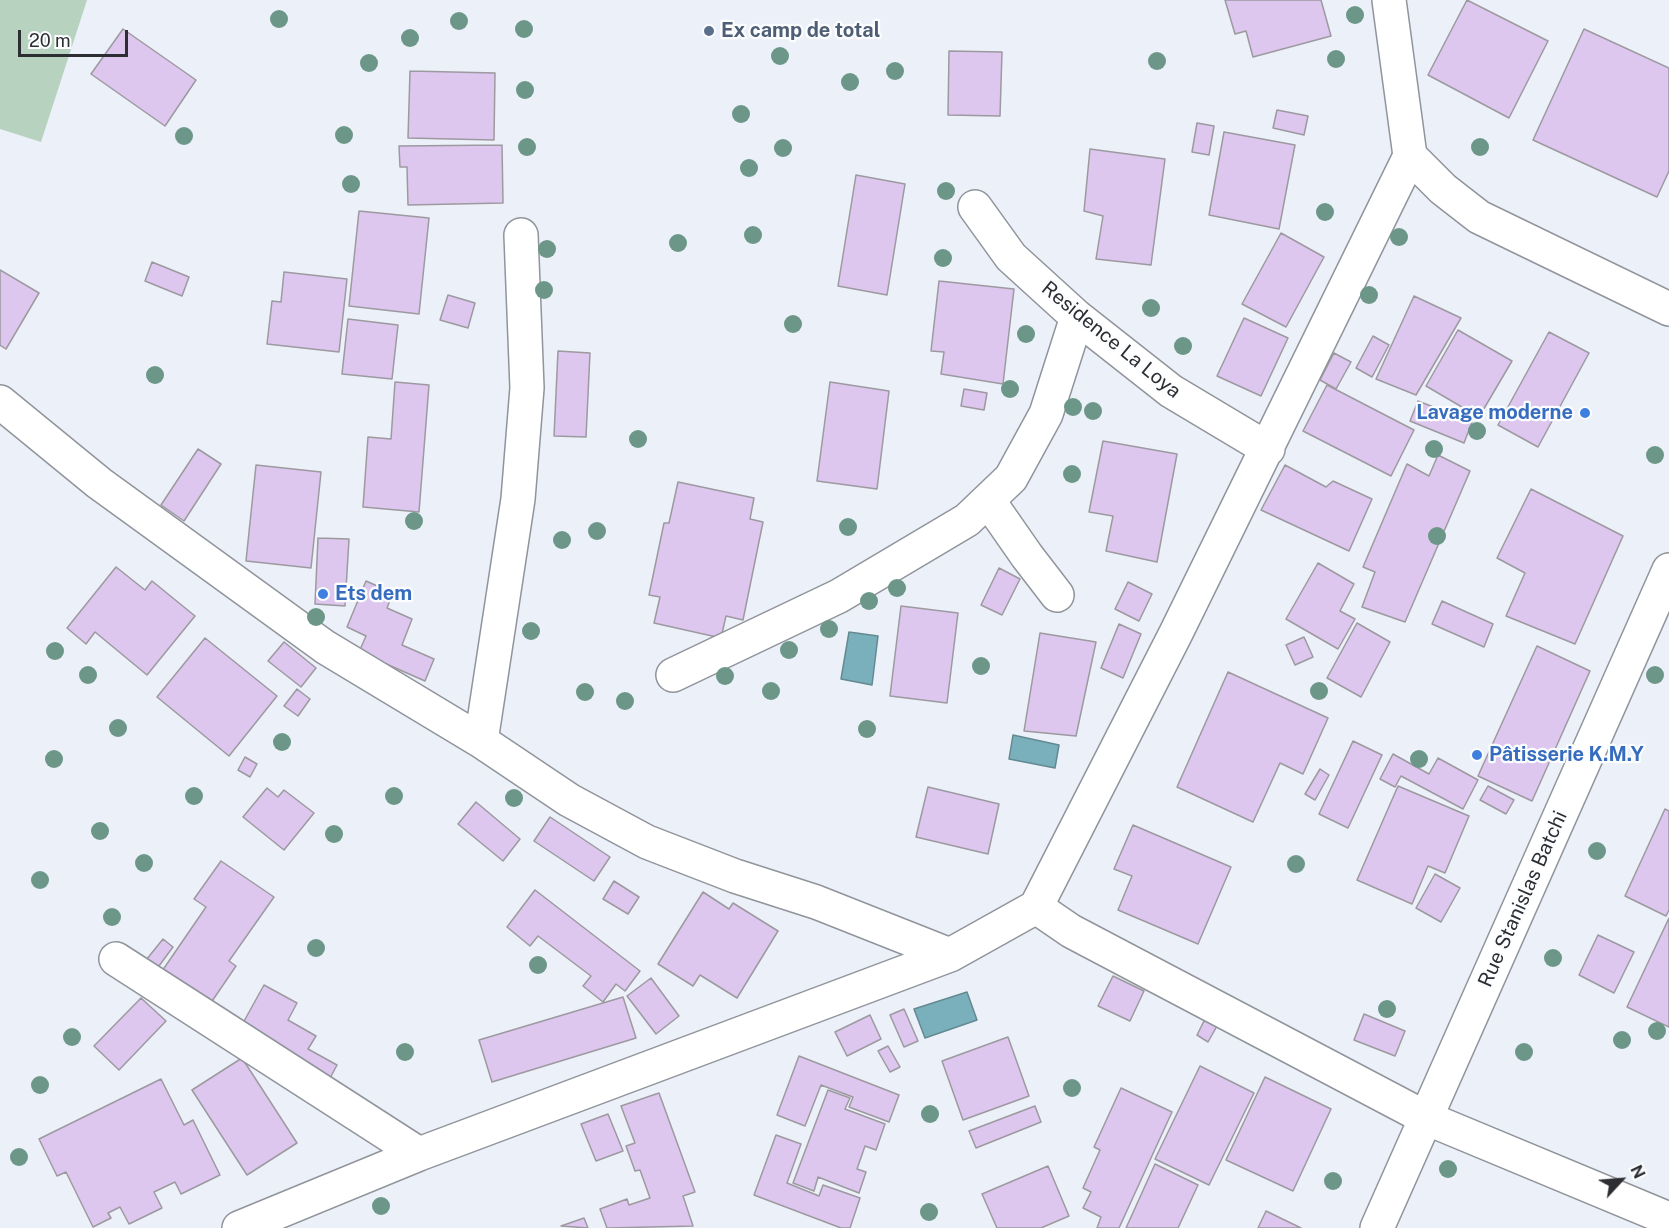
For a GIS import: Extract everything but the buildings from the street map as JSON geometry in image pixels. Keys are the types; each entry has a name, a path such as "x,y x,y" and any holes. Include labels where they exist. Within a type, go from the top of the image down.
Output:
{"street":[{"path":"239,1228 419,1154 950,955 1036,908 1268,449 1410,156 1389,0"},
{"path":"1410,156 1443,189 1479,217 1669,309"},
{"name":"Residence La Loya","path":"975,207 1011,257 1077,317 1171,391 1268,449"},
{"path":"481,741 518,499 527,388 521,235"},
{"path":"673,675 839,596 967,520 1011,478 1046,414 1077,317"},
{"path":"0,402 99,483 325,647 481,741 569,800 647,842 735,876 816,902 950,955"},
{"path":"988,500 1057,594"},
{"name":"Rue Stanislas Batchi","path":"1377,1228 1669,570"},
{"path":"1036,908 1071,931 1426,1118 1669,1219"},
{"path":"116,959 419,1154"}],"green space":[{"path":"0,0 87,0 41,142 0,129"}],"water":[{"path":"849,632 878,636 872,685 841,679"},
{"path":"1013,735 1059,745 1055,768 1009,759"},
{"path":"967,992 977,1020 925,1038 914,1009"}],"place":[{"name":"Ex camp de total","path":"709,31"},
{"name":"Lavage moderne","path":"1585,413"},
{"name":"Ets dem","path":"323,594"},
{"name":"Pâtisserie K.M.Y","path":"1477,755"}]}
